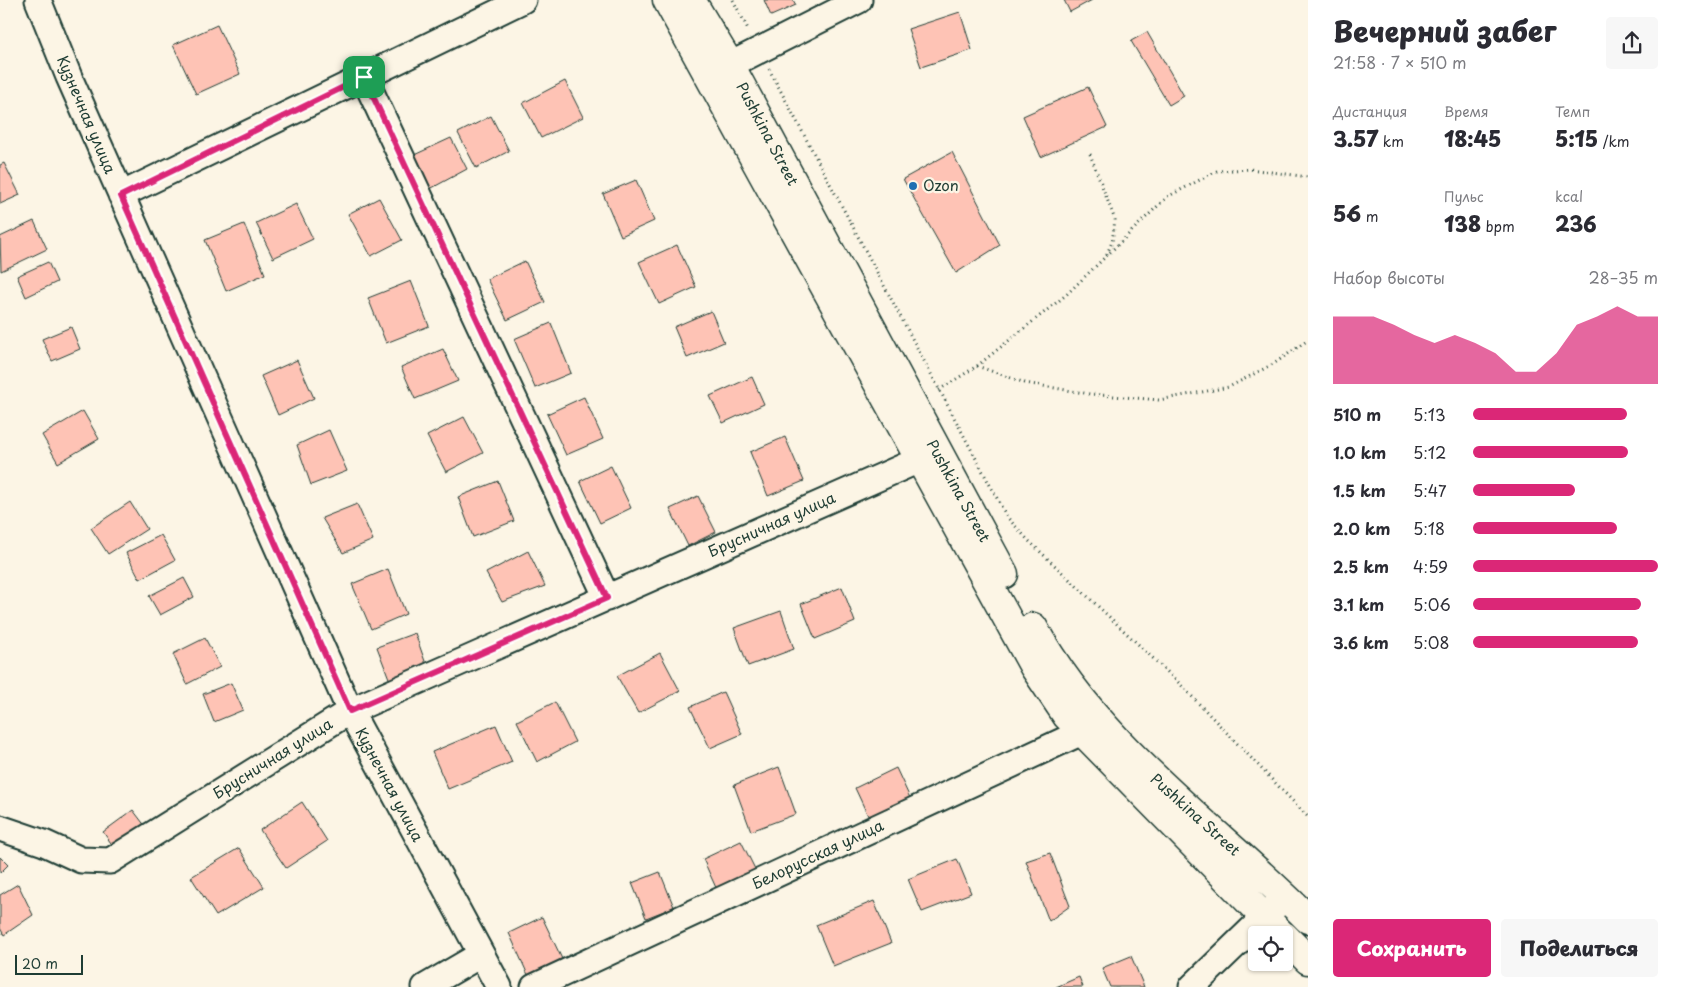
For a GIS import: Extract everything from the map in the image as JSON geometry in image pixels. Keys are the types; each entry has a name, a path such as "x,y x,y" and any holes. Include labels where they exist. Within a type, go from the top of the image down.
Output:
{"street":[{"name":"Кузнечная улица","path":"38,0 121,196 350,711 480,955 499,987"},
{"path":"121,196 523,0"},
{"path":"667,0 928,456"},
{"name":"Pushkina Street","path":"691,0 730,65 917,415 928,456 1093,727 1286,897 1308,920"},
{"path":"730,65 859,0"},
{"path":"364,77 607,598"},
{"name":"Брусничная улица","path":"0,828 44,843 80,860 110,861 350,711 928,456"},
{"path":"1093,727 1273,926"},
{"name":"Белорусская улица","path":"534,987 1093,727"},
{"path":"1278,926 1286,897"},
{"path":"1293,945 1308,960"},
{"path":"1192,987 1248,949"},
{"path":"425,987 480,955"}],"path":[{"path":"733,0 1007,517 1029,541 1178,682 1308,817"},
{"path":"1090,154 1115,220 1112,242 1106,256"},
{"path":"917,415 940,390 977,366 1066,296 1168,197 1217,171 1250,169 1308,177"},
{"path":"977,366 1025,383 1090,394 1159,400 1229,387 1276,363 1308,340"}],"building":[{"path":"764,0 793,0 796,5 771,16"},
{"path":"1064,0 1092,0 1070,12"},
{"path":"960,12 972,50 921,67 908,29"},
{"path":"217,25 240,74 196,94 173,45"},
{"path":"1147,32 1184,96 1169,105 1131,41"},
{"path":"565,81 583,117 541,138 523,103"},
{"path":"1088,87 1107,127 1041,157 1023,116"},
{"path":"491,116 509,151 476,168 458,133"},
{"path":"451,138 467,169 430,189 412,156"},
{"path":"952,152 1000,245 956,273 903,179"},
{"path":"4,163 20,195 0,204 0,165"},
{"path":"636,180 654,221 621,236 603,194"},
{"path":"379,198 402,240 371,256 348,214"},
{"path":"296,204 313,239 273,258 256,223"},
{"path":"34,221 47,249 1,271 0,237"},
{"path":"244,224 265,274 226,291 205,240"},
{"path":"677,245 696,287 659,304 639,262"},
{"path":"525,261 545,302 507,320 487,279"},
{"path":"48,262 57,282 26,297 17,276"},
{"path":"411,281 429,326 386,343 368,298"},
{"path":"711,311 724,342 687,358 674,327"},
{"path":"551,323 571,373 535,388 514,339"},
{"path":"71,327 80,349 52,361 42,339"},
{"path":"443,349 458,381 415,399 401,367"},
{"path":"297,360 314,398 278,415 261,376"},
{"path":"752,377 764,404 723,423 710,396"},
{"path":"584,397 603,439 566,455 547,414"},
{"path":"83,411 99,439 58,463 42,435"},
{"path":"464,417 483,453 446,472 427,436"},
{"path":"329,430 347,471 311,485 297,445"},
{"path":"785,437 804,481 768,496 750,452"},
{"path":"611,466 631,508 600,523 580,481"},
{"path":"498,481 514,521 473,537 458,497"},
{"path":"698,496 716,532 688,546 670,509"},
{"path":"130,502 147,529 108,554 91,528"},
{"path":"357,504 373,540 343,553 322,518"},
{"path":"161,535 175,560 140,579 126,553"},
{"path":"528,551 545,586 502,602 486,573"},
{"path":"388,569 406,614 371,629 352,584"},
{"path":"184,578 194,597 160,615 149,596"},
{"path":"842,587 855,622 815,639 801,604"},
{"path":"781,611 794,649 748,666 734,628"},
{"path":"415,633 427,667 390,681 377,647"},
{"path":"205,638 220,667 187,684 173,654"},
{"path":"660,653 680,691 638,713 617,676"},
{"path":"231,683 243,710 214,722 203,694"},
{"path":"723,692 742,734 710,748 690,707"},
{"path":"555,702 575,742 537,762 517,721"},
{"path":"496,725 512,762 448,789 432,752"},
{"path":"779,767 796,814 751,831 734,785"},
{"path":"896,768 910,798 869,818 855,788"},
{"path":"302,802 327,841 286,868 260,830"},
{"path":"133,810 146,827 116,850 103,832"},
{"path":"741,841 756,871 717,890 703,859"},
{"path":"239,848 264,887 216,916 191,877"},
{"path":"1050,853 1070,906 1049,921 1026,861"},
{"path":"0,857 8,865 0,873"},
{"path":"957,859 971,893 922,912 908,879"},
{"path":"660,872 674,907 646,918 632,883"},
{"path":"18,884 33,915 4,935 0,928 0,895"},
{"path":"874,901 891,943 833,966 816,925"},
{"path":"542,917 562,959 528,975 509,933"},
{"path":"1131,956 1144,987 1110,987 1102,968"},
{"path":"1079,977 1083,987 1056,987"}],"place":[{"name":"Ozon","path":"913,186"}],"route":[{"path":"364,77 607,598 350,711 121,196 364,77"}]}
